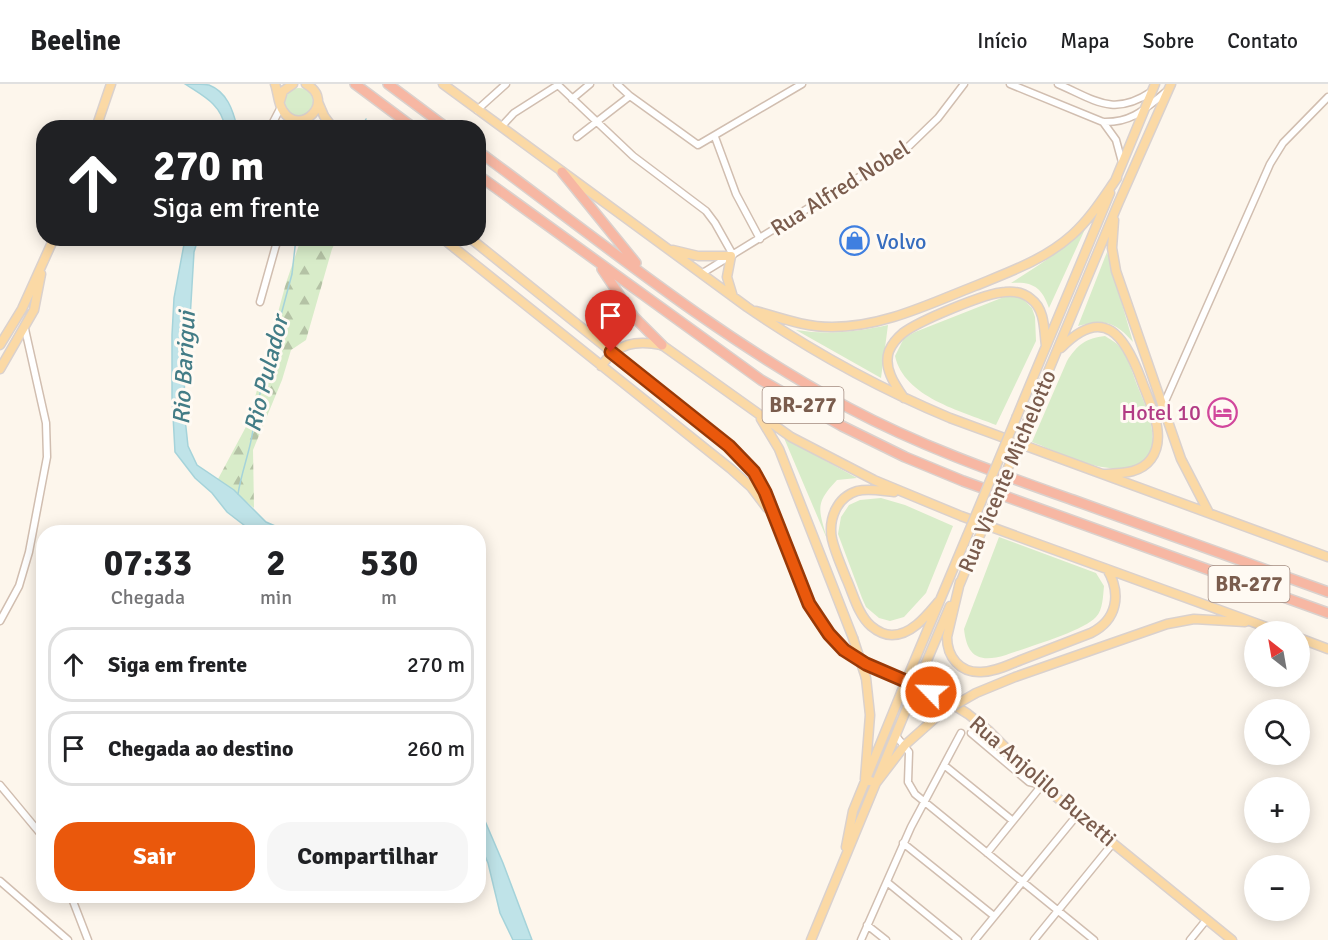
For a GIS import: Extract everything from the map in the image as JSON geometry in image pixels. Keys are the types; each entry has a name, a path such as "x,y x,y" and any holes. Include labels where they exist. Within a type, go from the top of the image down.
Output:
{"highway":[{"path":"388,84 436,120"},
{"path":"358,86 403,120"},
{"name":"BR-277","path":"486,157 645,274 770,362 824,395 877,422 972,464 1328,592"},
{"path":"562,172 645,274"},
{"name":"BR-277","path":"486,180 761,380 873,442 963,481 1328,613"},
{"path":"592,258 611,281 634,317 662,345"},
{"path":"611,281 620,309 618,337 611,352"}],"main road":[{"path":"99,120 111,84"},
{"path":"275,84 284,113 293,120 305,119 315,112 319,84"},
{"path":"281,104 283,91 291,84"},
{"path":"306,84 311,87 327,120"},
{"path":"448,85 477,110 665,248 747,307 818,353 904,398 969,426 1328,557"},
{"name":"Rua Vicente Michelotto","path":"811,940 1056,352 1170,87"},
{"name":"Rua Vicente Michelotto","path":"844,859 851,817 865,779 1153,88"},
{"path":"747,307 792,322 818,327 851,326 905,314 1021,267 1051,251 1081,226 1117,178"},
{"path":"1115,212 1112,248 1115,265 1185,469 1209,513"},
{"path":"0,345 22,309 50,246"},
{"path":"452,246 741,477 774,518"},
{"path":"481,246 738,454 760,483 774,518"},
{"path":"665,248 698,256 732,255 727,277 733,297"},
{"path":"0,369 25,329 37,301 42,265"},
{"path":"904,398 893,381 888,364 892,345 909,330 976,300 1006,292 1028,296 1038,305 1041,312 1046,346"},
{"path":"22,309 25,329"},
{"path":"1056,352 1068,340 1084,330 1100,327 1116,333 1133,358 1154,416 1157,443 1151,459 1131,472 1099,474"},
{"path":"601,366 611,352 631,344 662,345 807,446 849,468 905,494 961,516 1252,621"},
{"path":"758,413 779,449 853,638 866,678 870,715 865,779 876,783 905,745 941,713 976,693 1167,624 1194,619 1244,622"},
{"path":"905,494 865,490 850,494 838,504 833,516 831,532 834,546 862,613 872,627 878,631 893,635 907,631 939,601"},
{"name":"Rua Anjolilo Buzetti","path":"774,518 809,604 836,643 866,664 931,692 960,708 988,730 1042,785 1232,940"},
{"path":"960,582 947,645 949,653 958,665 981,672 999,668 1098,630 1109,621 1115,600 1114,586 1107,569"},
{"path":"1114,586 1120,580 1128,577"},
{"path":"1310,642 1328,649"}],"street":[{"path":"477,110 507,84"},
{"path":"572,99 590,84"},
{"path":"617,84 698,145 802,84"},
{"name":"Rua Alfred Nobel","path":"701,274 908,147 938,118 964,84"},
{"path":"1010,84 1103,122 1123,121 1136,115 1170,87"},
{"path":"1058,84 1104,103 1118,105 1134,102 1153,88"},
{"path":"501,127 514,114 557,85 633,156 706,211 732,255"},
{"path":"577,137 630,96"},
{"path":"1162,406 1270,164 1283,143 1328,97"},
{"path":"274,120 281,104"},
{"path":"1103,122 1116,140 1122,165"},
{"path":"715,136 736,194 760,239"},
{"path":"260,302 276,246"},
{"path":"0,621 19,586 29,552 47,457 46,423 25,329"},
{"path":"861,940 903,843 961,733"},
{"path":"971,733 1029,782 1042,785 987,853"},
{"path":"896,736 905,745 910,755 908,782 911,790 1093,940"},
{"path":"944,765 1013,821"},
{"path":"0,785 36,828"},
{"path":"975,940 1078,814"},
{"path":"903,843 994,916"},
{"path":"1034,940 1113,843"},
{"path":"0,881 68,940"},
{"path":"886,882 958,940"},
{"path":"74,903 88,940"},
{"path":"1190,940 1207,920"},
{"path":"867,925 886,940"}],"green space":[{"path":"299,88 309,92 313,102 309,112 299,116 289,112 285,102 289,92"},
{"path":"1086,227 1049,308 1043,295 1035,287 1025,283 1011,283 1059,250"},
{"path":"299,246 334,246 306,340 291,350 282,380 253,450 254,508 218,479 248,423 286,283"},
{"path":"1107,252 1133,342 1121,330 1109,324 1095,323 1078,326"},
{"path":"1015,296 1023,299 1032,308 1035,317 1036,341 996,425 936,401 910,382 900,370 895,356 904,338 1004,297"},
{"path":"888,325 881,378 796,330 842,332"},
{"path":"1105,336 1121,348 1150,419 1152,443 1149,453 1142,462 1129,467 1092,465 1032,442 1071,355 1087,341"},
{"path":"784,438 857,478 837,480 822,501 820,507 827,539"},
{"path":"881,498 905,505 953,526 926,593 904,617 890,621 879,618 866,607 838,534 841,517 849,505 860,500"},
{"path":"999,537 1096,573 1104,586 1101,606 1096,617 1080,628 1006,655 982,658 971,652 964,629"}],"water":[{"path":"185,84 209,85 215,88 225,97 235,120 223,120 220,112 205,97"},
{"name":"Rio Barigui","path":"184,246 196,246 189,336 185,357 184,409 188,446 197,465 234,490 266,522 273,525 244,525 227,512 212,493 195,478 175,452 172,397 174,298"},
{"path":"486,823 532,940 513,940 500,913 488,863"}],"waterway":[{"name":"Rio Pulador","path":"238,494 252,436 254,416 292,274 295,246"}],"place":[{"name":"Volvo","path":"855,241"},
{"name":"Hotel 10","path":"1222,412"}],"route":[{"path":"611,352 729,446 754,472 765,492 809,604 829,634 844,650 866,664 931,692"}]}
